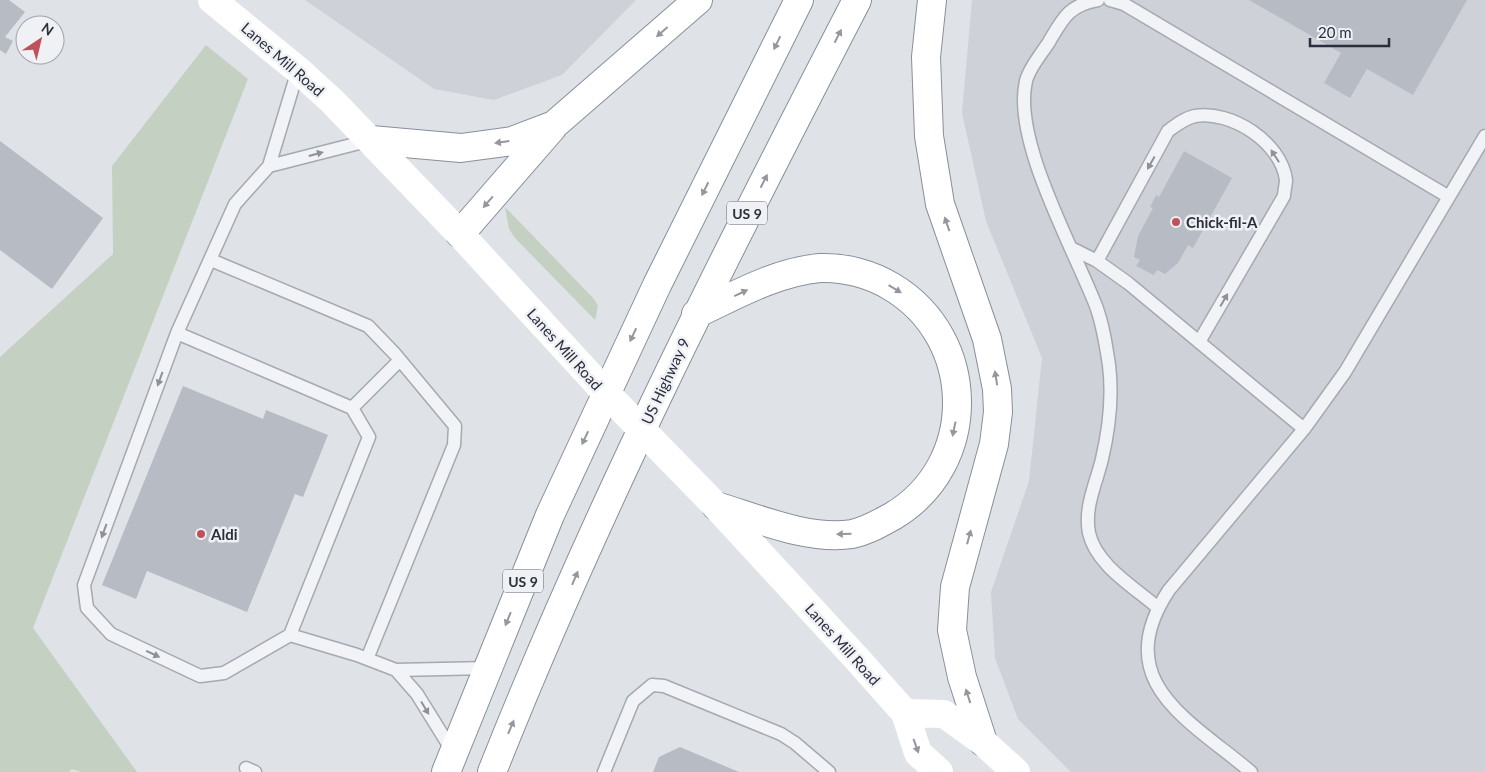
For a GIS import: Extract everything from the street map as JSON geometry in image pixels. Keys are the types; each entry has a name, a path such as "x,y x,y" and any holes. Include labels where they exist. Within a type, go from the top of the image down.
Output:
{"main road":[{"name":"Lanes Mill Road","path":"212,0 298,70 371,140 460,234 606,393 716,506 905,713 918,753 939,772"},
{"path":"460,234 554,125 698,0"},
{"name":"US 9","path":"450,763 550,516 606,393 666,267 799,0"},
{"name":"US Highway 9","path":"492,772 594,532 696,314 856,0"},
{"path":"932,0 926,57 928,116 929,136 940,204 987,339 997,389 994,444 955,587 952,630 962,677 983,742"},
{"path":"371,140 461,148 512,141 554,125"},
{"path":"696,314 765,281 800,271 821,268 853,271 879,279 906,296 930,319 947,350 956,380 958,404 954,432 943,463 924,490 904,509 873,527 851,534 820,534 716,506"},
{"path":"905,713 944,714 983,742 1016,772"}],"lane":[{"path":"1098,0 1076,6 1064,16 1026,79 1028,134 1036,164 1103,331 1111,385 1106,437 1090,498 1089,533 1095,548 1107,564 1157,607"},
{"path":"1110,0 1124,4 1449,197"},
{"path":"177,333 352,408 369,437 290,635 224,672 200,676 111,634 87,608 84,585 177,333 235,204 269,166 298,70"},
{"path":"1097,262 1168,131 1178,122 1194,116 1213,115 1229,120 1252,132 1267,144 1279,161 1286,180 1284,196 1199,342"},
{"path":"1251,772 1169,702 1156,684 1149,670 1146,641 1157,607 1168,590 1304,429 1346,372 1485,136"},
{"path":"269,166 371,140"},
{"path":"1071,248 1097,262 1128,283 1304,429"},
{"path":"211,260 368,326 400,360 455,426 454,444 367,659"},
{"path":"352,408 400,360"},
{"path":"290,635 396,670 488,668"},
{"path":"396,670 417,694 450,763"},
{"path":"604,772 633,701 652,685 664,686 781,734 795,743 829,772"}],"shaded area":[{"path":"305,0 636,0 562,75 494,100 434,89"},
{"path":"972,0 1485,0 1485,772 1071,772 1018,719 995,658 991,592 1029,481 1042,358 986,221 962,113"}],"green space":[{"path":"206,45 248,79 33,628 137,772 81,772 72,769 69,772 0,772 0,357 113,254 112,166"},
{"path":"505,207 594,299 598,306 595,320 515,238 509,229"}],"building":[{"path":"0,0 9,0 25,12 23,15 15,15 15,24 5,37 13,41 6,54 0,50"},
{"path":"1249,0 1467,0 1413,95 1367,69 1350,98 1324,83 1341,53"},
{"path":"0,141 103,218 52,289 0,250"},
{"name":"Chick-fil-A","path":"1184,151 1232,178 1193,248 1188,245 1178,263 1165,274 1157,270 1154,275 1136,266 1140,260 1134,257 1138,236 1153,208 1150,207 1156,195 1159,197"},
{"name":"Aldi","path":"183,386 263,419 266,410 328,435 303,497 295,494 247,612 147,571 136,599 102,585"},
{"path":"680,747 739,772 653,772 659,757"}],"place":[{"name":"Chick-fil-A","path":"1176,222"},
{"name":"Aldi","path":"201,534"}]}
